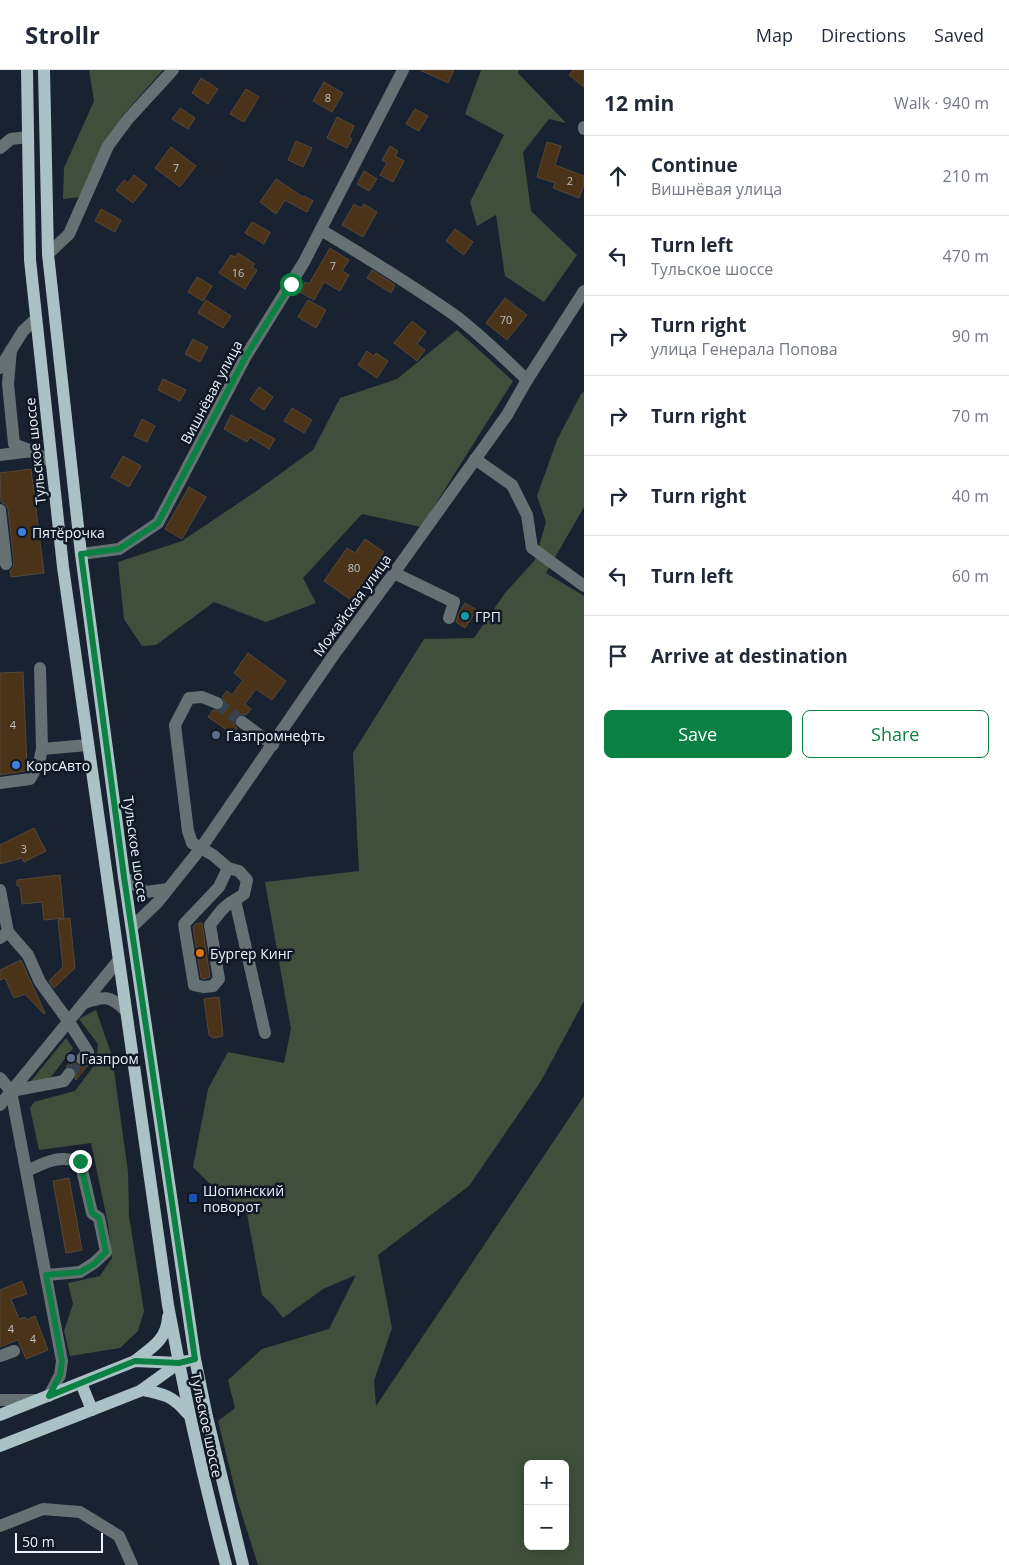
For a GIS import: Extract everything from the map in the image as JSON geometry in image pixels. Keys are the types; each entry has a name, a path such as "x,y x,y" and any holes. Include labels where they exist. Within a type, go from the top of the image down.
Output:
{"main road":[{"name":"Тульское шоссе","path":"27,70 30,260 63,567 168,1306 189,1416 226,1565"},
{"name":"Тульское шоссе","path":"44,70 48,254 81,554 124,877 195,1359 243,1565"},
{"path":"0,1415 135,1361 161,1340 167,1323 168,1306"},
{"path":"135,1361 179,1363 195,1359"},
{"path":"0,1446 143,1390 179,1363"},
{"path":"81,1383 92,1410"},
{"path":"143,1390 160,1393 178,1402 189,1416"}],"street":[{"path":"48,254 69,234 108,146 128,119 173,70"},
{"name":"Вишнёвая улица","path":"81,554 119,549 158,523 246,356 304,262 403,70"},
{"path":"0,148 11,139 28,137"},
{"path":"321,230 395,275 454,315 497,351 527,380"},
{"name":"Можайская улица","path":"132,927 157,903 201,848 332,656 475,460 584,291"},
{"path":"0,368 23,331 36,319"},
{"path":"11,350 8,384 14,444 32,451 51,462"},
{"path":"0,455 32,451"},
{"path":"475,460 512,485 526,516 532,548 584,586"},
{"path":"0,510 6,564"},
{"path":"394,573 454,602 449,618"},
{"path":"0,783 30,780 40,763 42,749 40,668"},
{"path":"218,703 202,697 189,698 175,725 188,831 192,843 213,855 228,868 239,870 247,880 244,894 232,901 210,925 219,979 213,986 194,985 184,924 218,886 228,868"},
{"path":"242,722 273,745"},
{"path":"42,749 88,745"},
{"path":"124,877 146,892 168,889"},
{"path":"218,886 232,901 265,1032"},
{"path":"0,890 4,935 28,955 40,982 88,1052 82,1059"},
{"path":"0,1105 118,961"},
{"path":"84,1003 108,998 116,1001 125,1010"},
{"path":"12,1091 64,1081 69,1074"},
{"path":"0,1078 12,1091 62,1361 60,1375 43,1398 1,1397"},
{"path":"27,1172 50,1160 67,1159 80,1161 92,1213 99,1218 102,1230 106,1252 94,1264 80,1272 46,1275"},
{"path":"0,1356 14,1351"},
{"path":"0,1526 42,1509 80,1512 119,1536 132,1565"}],"green space":[{"path":"89,70 163,70 122,116 80,197 63,199 64,168 94,101"},
{"path":"481,70 519,70 518,73 566,123 549,119 523,152 531,211 577,255 544,302 505,276 496,215 477,226 470,202 504,135 465,114"},
{"path":"457,330 513,381 421,527 362,514 303,578 316,603 266,622 214,602 156,645 142,646 124,619 118,562 182,541 255,492 313,450 340,398 397,379"},
{"path":"584,391 584,507 546,573 584,596 584,1001 541,1081 469,1186 378,1255 392,1328 374,1381 376,1406 584,1096 584,1565 258,1565 238,1502 218,1421 235,1408 228,1380 262,1349 329,1329 356,1275 323,1289 283,1318 262,1295 247,1214 219,1193 193,1167 208,1089 228,1052 284,1063 291,1029 265,882 359,871 353,753 424,639 474,638 505,593 535,560 546,522 537,496 557,440"},
{"path":"96,1010 112,1056 128,1172 129,1216 144,1311 138,1331 120,1348 70,1356 64,1331 73,1304 68,1283 100,1276 112,1258 108,1224 91,1143 39,1150 30,1108 34,1102 75,1091 96,1063 98,1044 79,1019"},
{"path":"66,1038 73,1048 51,1077 41,1081 31,1081"}],"building":[{"path":"420,70 454,70 448,83"},
{"path":"573,70 584,70 584,87 569,75"},
{"path":"201,78 218,89 208,104 192,93"},
{"path":"324,82 343,93 332,112 313,101"},
{"path":"246,89 259,97 244,122 230,114"},
{"path":"180,108 195,118 188,129 172,119"},
{"path":"415,109 428,116 419,131 406,124"},
{"path":"337,117 354,126 349,137 352,139 347,148 327,138"},
{"path":"296,141 312,148 303,167 288,160"},
{"path":"547,142 561,146 555,165 584,176 584,185 579,198 553,188 555,183 537,177"},
{"path":"390,146 398,151 395,156 404,161 393,182 380,175 387,163 382,160"},
{"path":"171,147 196,166 180,187 155,168"},
{"path":"364,171 377,179 369,191 357,184"},
{"path":"134,175 147,185 133,203 116,190 124,180 128,183"},
{"path":"276,179 303,197 313,201 307,212 285,200 276,214 260,202"},
{"path":"354,204 361,208 364,204 377,212 363,237 342,225"},
{"path":"101,209 121,220 115,232 95,221"},
{"path":"252,222 270,232 264,244 245,233"},
{"path":"455,229 473,242 464,255 446,241"},
{"path":"330,248 349,260 342,271 349,275 340,291 324,282 314,300 300,292 305,282 309,284"},
{"path":"238,253 255,264 252,267 257,270 245,289 219,273 231,255 235,257"},
{"path":"372,270 395,285 391,293 367,278"},
{"path":"197,277 212,286 203,301 188,292"},
{"path":"505,298 527,315 507,340 486,323"},
{"path":"206,300 231,316 223,328 198,313"},
{"path":"308,300 326,310 316,328 298,317"},
{"path":"412,321 426,332 417,344 425,350 417,361 394,343"},
{"path":"193,339 208,347 200,362 185,354"},
{"path":"367,351 374,356 376,353 388,361 377,378 358,365"},
{"path":"163,379 186,390 180,401 158,390"},
{"path":"259,387 273,397 264,410 250,400"},
{"path":"292,408 312,420 304,433 284,421"},
{"path":"231,415 275,439 269,449 250,437 247,442 224,429"},
{"path":"142,419 155,426 147,442 134,436"},
{"path":"123,456 141,466 129,487 111,477"},
{"name":"Пятёрочка","path":"31,469 44,573 11,577 10,571 14,563 8,509 1,502 0,473"},
{"path":"189,487 206,497 182,539 165,529"},
{"path":"365,539 384,552 351,600 324,581 347,548 355,553"},
{"name":"ГРП","path":"465,603 477,610 465,628 456,622"},
{"path":"248,653 286,681 272,700 256,689 245,704 251,709 246,715 239,714 235,718 234,725 237,728 233,734 208,717 213,710 218,711 222,709 225,702 222,697 227,691 232,695 243,680 234,673"},
{"path":"23,672 27,768 25,771 0,775 0,673"},
{"path":"34,828 46,851 24,862 22,858 0,864 0,845"},
{"path":"60,875 64,918 44,920 42,902 22,904 20,886 17,886 17,880"},
{"path":"70,918 75,968 54,988 49,981 63,967 58,920"},
{"path":"202,923 210,977 204,979 201,978 193,927 195,924"},
{"path":"21,960 44,1014 25,994 14,998 5,978 0,980 0,970"},
{"path":"219,997 223,1036 213,1038 209,1035 204,999"},
{"path":"75,1054 74,1061 77,1065 84,1067 88,1065 76,1080 77,1071 70,1066 66,1067"},
{"path":"69,1178 82,1250 66,1253 53,1181"},
{"path":"22,1281 27,1294 11,1299 19,1319 25,1317 26,1320 35,1316 48,1350 26,1359 18,1340 0,1347 0,1290"}],"tunnel":[{"path":"217,703 242,722"},
{"path":"69,1074 82,1059"}],"place":[{"name":"Пятёрочка","path":"22,532"},
{"name":"ГРП","path":"465,616"},
{"name":"Газпромнефть","path":"216,735"},
{"name":"КорсАвто","path":"16,765"},
{"name":"Бургер Кинг","path":"200,953"},
{"name":"Газпром","path":"71,1058"},
{"name":"Шопинский поворот","path":"193,1198"}],"route":[{"path":"80,1161 92,1213 99,1218 106,1252 94,1264 80,1272 46,1275 62,1361 60,1375 49,1396 135,1361 179,1363 195,1359 124,877 81,554 119,549 158,523 246,356 291,284"}]}
